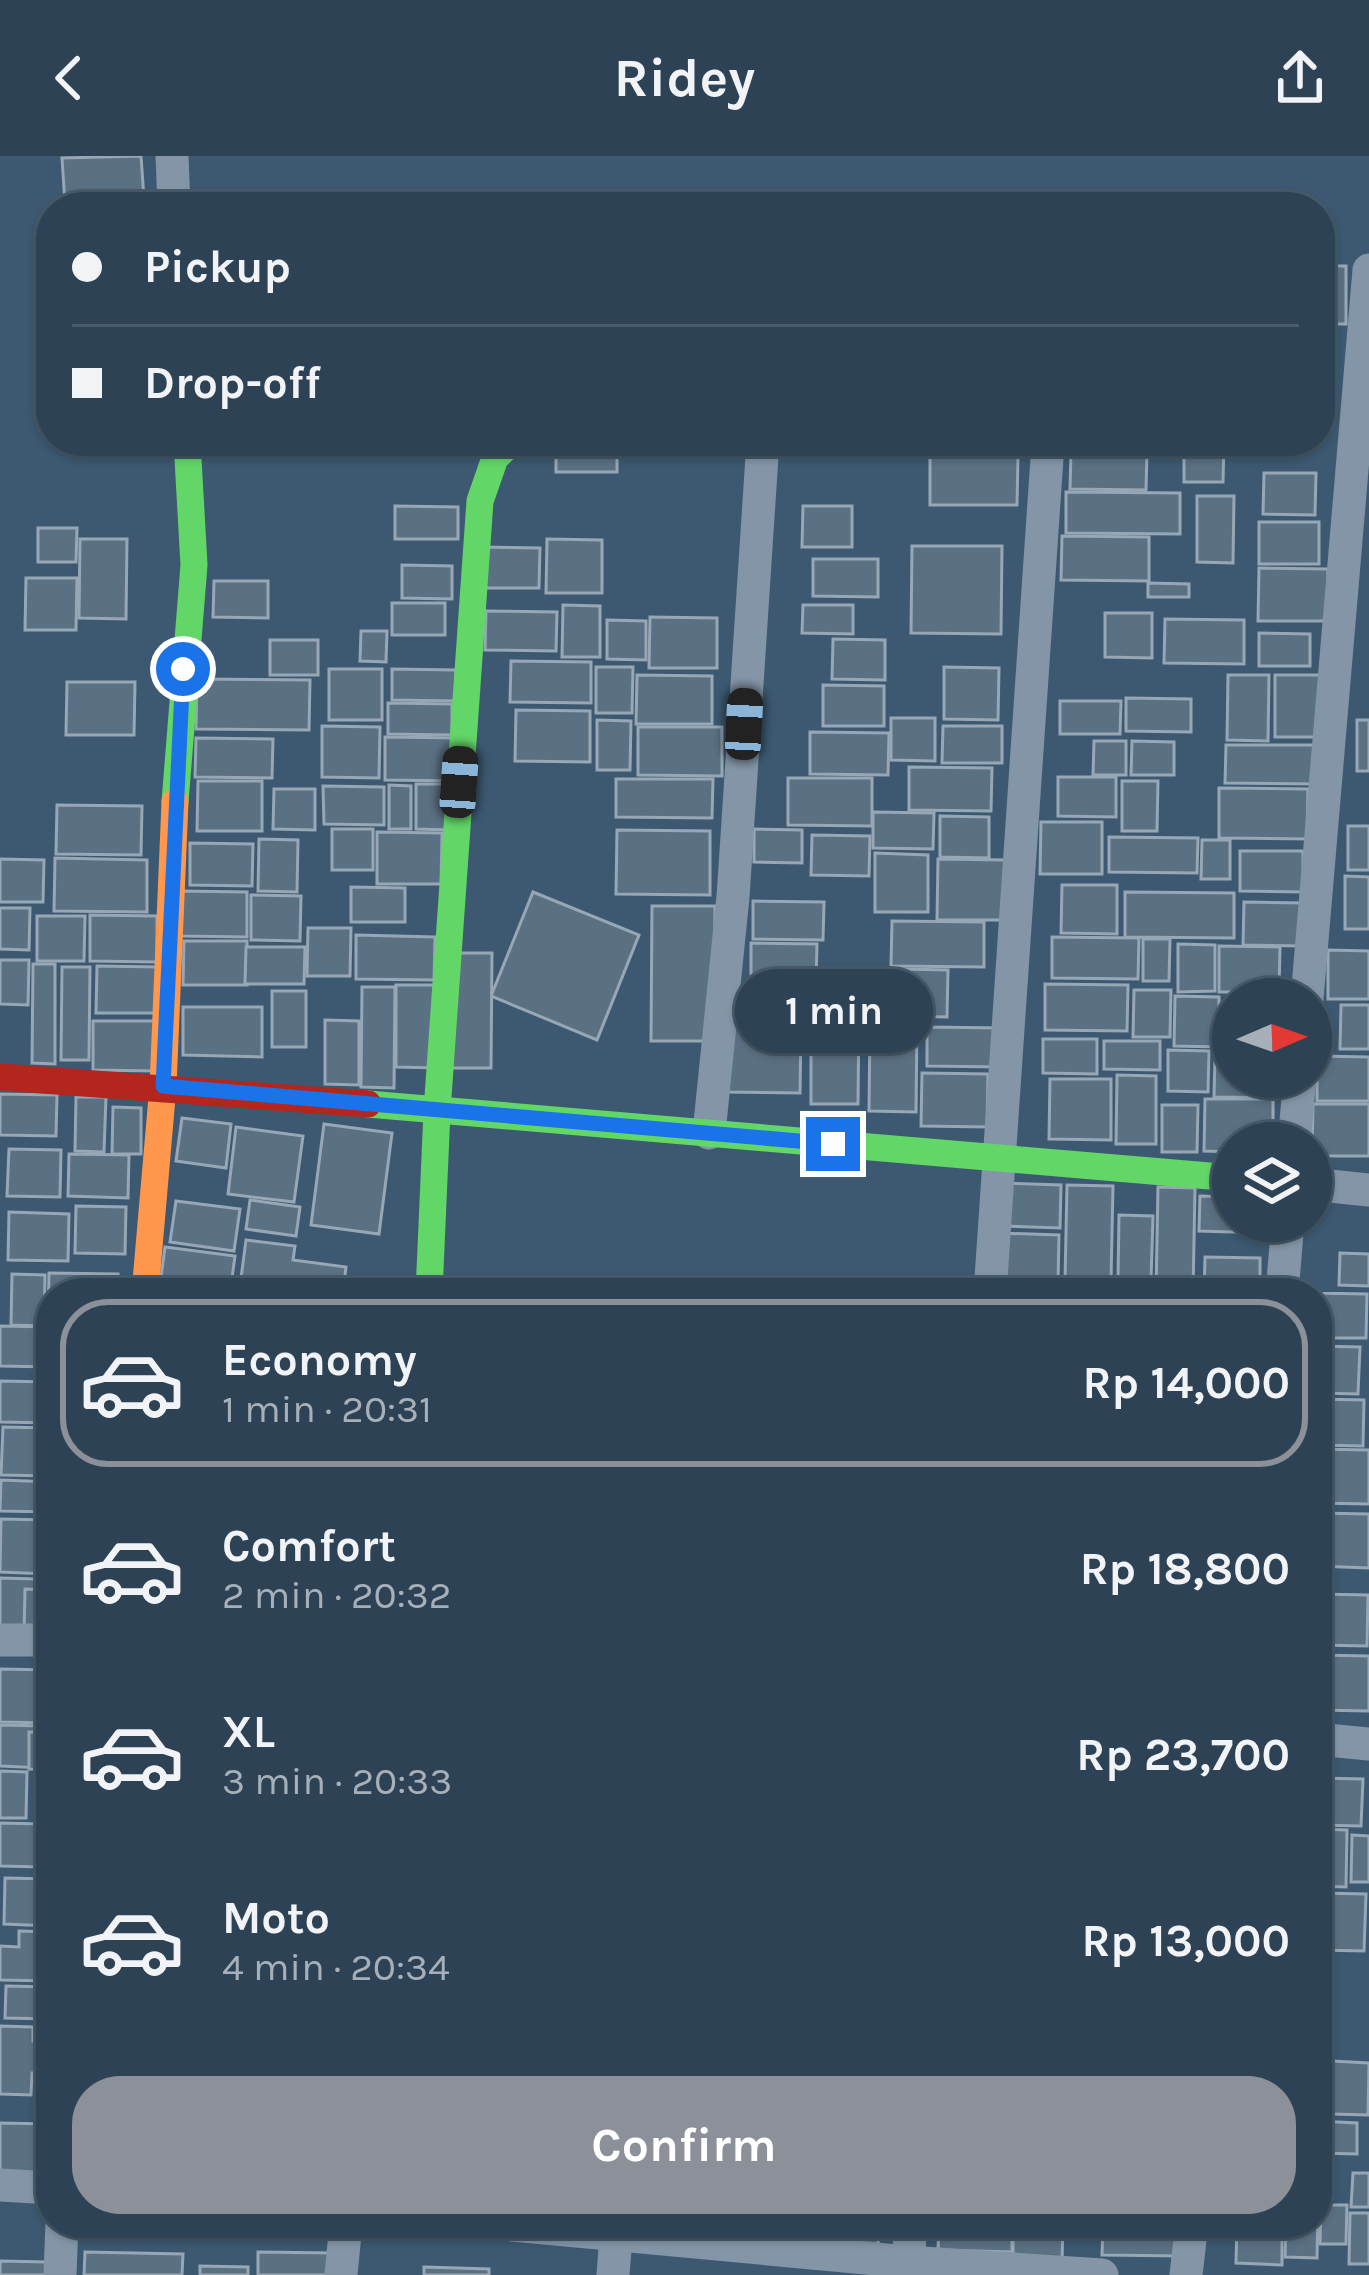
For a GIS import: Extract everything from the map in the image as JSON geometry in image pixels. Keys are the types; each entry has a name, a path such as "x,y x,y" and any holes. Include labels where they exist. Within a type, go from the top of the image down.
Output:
{"street":[{"path":"172,156 173,192"},
{"path":"1310,978 1353,642 1369,270"},
{"path":"146,1278 163,1086 177,762 194,565 188,456"},
{"path":"430,1278 480,500 497,456"},
{"path":"709,1133 734,897 762,456"},
{"path":"991,1278 1047,458"},
{"path":"0,1077 163,1086 1212,1176"},
{"path":"1332,1186 1369,1190"},
{"path":"1283,1278 1286,1242"},
{"path":"0,1640 36,1640"},
{"path":"1332,1740 1369,1744"},
{"path":"0,2185 36,2187"},
{"path":"60,2275 61,2238"},
{"path":"341,2275 345,2238"},
{"path":"614,2275 616,2238"},
{"path":"689,2238 907,2268 1102,2275"},
{"path":"907,2268 910,2238"},
{"path":"1186,2275 1190,2238"}],"building":[{"path":"141,156 144,192 64,192 62,158"},
{"path":"1335,266 1346,266 1346,324 1335,324"},
{"path":"556,456 617,456 617,472 556,472"},
{"path":"930,456 1018,456 1017,505 930,505"},
{"path":"1071,456 1147,456 1146,490 1070,489"},
{"path":"1184,456 1224,456 1223,482 1184,482"},
{"path":"1264,473 1316,473 1315,515 1263,514"},
{"path":"1066,492 1180,493 1180,534 1066,533"},
{"path":"1197,496 1234,496 1233,563 1197,562"},
{"path":"395,506 458,507 458,539 395,539"},
{"path":"803,506 852,506 852,547 802,547"},
{"path":"1259,522 1319,522 1319,564 1259,564"},
{"path":"38,528 77,528 76,562 38,562"},
{"path":"1062,536 1149,537 1149,581 1061,580"},
{"path":"80,539 127,539 126,619 79,618"},
{"path":"547,539 602,540 602,593 546,593"},
{"path":"912,546 1002,546 1001,634 911,633"},
{"path":"481,547 540,548 539,588 481,588"},
{"path":"813,559 878,559 878,597 813,596"},
{"path":"402,565 452,566 452,599 402,598"},
{"path":"1259,568 1328,569 1327,621 1258,621"},
{"path":"26,578 77,578 76,630 25,630"},
{"path":"214,581 268,581 268,618 213,617"},
{"path":"1148,583 1189,584 1189,597 1148,597"},
{"path":"392,603 445,603 445,635 392,635"},
{"path":"563,605 600,606 600,657 562,657"},
{"path":"803,605 853,605 853,634 802,633"},
{"path":"486,611 557,612 556,651 485,650"},
{"path":"1105,613 1152,613 1152,658 1105,657"},
{"path":"650,617 717,618 717,668 649,668"},
{"path":"1165,619 1244,620 1244,664 1164,663"},
{"path":"607,620 646,621 646,660 607,659"},
{"path":"361,631 387,631 386,662 360,661"},
{"path":"1259,633 1310,634 1310,666 1259,666"},
{"path":"833,639 885,640 885,680 832,679"},
{"path":"270,640 318,640 318,675 270,675"},
{"path":"511,661 591,662 591,703 510,702"},
{"path":"596,667 633,667 632,713 596,713"},
{"path":"944,667 999,668 998,720 944,719"},
{"path":"329,669 382,669 382,720 329,720"},
{"path":"392,669 456,670 456,701 392,700"},
{"path":"637,675 712,676 712,724 636,724"},
{"path":"1228,675 1269,675 1268,741 1227,740"},
{"path":"1275,675 1321,675 1320,737 1275,737"},
{"path":"197,679 310,680 309,730 196,729"},
{"path":"67,682 135,682 134,735 66,735"},
{"path":"823,685 884,686 884,726 823,726"},
{"path":"1126,698 1191,699 1191,732 1126,731"},
{"path":"1060,701 1121,701 1120,734 1060,734"},
{"path":"388,703 452,704 452,735 388,734"},
{"path":"516,710 590,711 590,762 515,761"},
{"path":"891,718 935,718 935,761 891,760"},
{"path":"597,720 631,721 630,770 597,770"},
{"path":"1357,720 1369,720 1369,771 1357,771"},
{"path":"322,726 380,727 379,778 322,777"},
{"path":"943,726 1002,726 1002,763 942,763"},
{"path":"638,727 722,727 722,776 638,775"},
{"path":"810,732 889,733 888,775 810,774"},
{"path":"385,737 459,738 459,781 385,780"},
{"path":"196,738 273,739 272,778 195,777"},
{"path":"1094,741 1126,741 1126,775 1093,775"},
{"path":"1132,741 1174,742 1174,775 1131,775"},
{"path":"1226,745 1318,745 1318,784 1225,783"},
{"path":"909,767 992,768 991,811 909,810"},
{"path":"1058,777 1116,777 1116,817 1058,816"},
{"path":"788,778 872,778 872,826 788,825"},
{"path":"616,779 713,779 712,818 616,817"},
{"path":"198,781 262,781 262,831 197,831"},
{"path":"1122,781 1158,781 1157,831 1122,831"},
{"path":"416,784 451,784 450,830 416,829"},
{"path":"389,785 411,786 411,829 389,829"},
{"path":"323,786 384,787 384,825 324,824"},
{"path":"1219,788 1308,789 1307,839 1219,838"},
{"path":"274,789 315,789 315,830 273,829"},
{"path":"57,805 142,806 141,855 56,854"},
{"path":"873,812 934,813 933,849 873,848"},
{"path":"940,816 989,817 989,858 940,857"},
{"path":"1041,822 1102,822 1102,874 1040,874"},
{"path":"1348,826 1369,826 1369,870 1348,870"},
{"path":"332,829 373,829 373,870 332,870"},
{"path":"754,829 802,830 802,863 754,862"},
{"path":"617,830 710,831 710,895 616,894"},
{"path":"377,832 442,833 441,884 377,884"},
{"path":"812,835 870,836 869,876 811,875"},
{"path":"1109,837 1198,838 1197,873 1109,872"},
{"path":"259,839 298,840 297,892 258,891"},
{"path":"1202,840 1230,840 1230,879 1201,879"},
{"path":"190,843 253,844 252,886 190,885"},
{"path":"1240,851 1303,851 1303,892 1240,891"},
{"path":"875,853 928,855 928,912 875,912"},
{"path":"55,858 147,860 147,912 54,911"},
{"path":"0,859 44,860 43,902 0,902"},
{"path":"938,859 1006,860 1006,920 937,920"},
{"path":"1345,876 1369,877 1369,929 1345,929"},
{"path":"1062,885 1117,885 1117,934 1061,933"},
{"path":"351,887 405,888 405,922 351,922"},
{"path":"181,891 247,892 247,937 181,936"},
{"path":"533,892 639,935 597,1040 491,996"},
{"path":"1125,892 1234,893 1234,938 1125,937"},
{"path":"251,895 301,896 300,941 251,940"},
{"path":"753,901 824,902 823,940 753,939"},
{"path":"1244,902 1304,903 1303,946 1243,945"},
{"path":"652,906 715,906 714,1041 651,1041"},
{"path":"0,908 30,908 29,950 0,949"},
{"path":"90,915 157,916 157,962 90,961"},
{"path":"37,916 85,916 84,961 37,961"},
{"path":"892,921 984,922 984,967 891,966"},
{"path":"308,928 351,928 350,976 307,976"},
{"path":"356,935 435,937 434,980 356,979"},
{"path":"1052,937 1139,938 1138,979 1052,978"},
{"path":"1143,939 1170,939 1169,981 1143,981"},
{"path":"184,941 247,941 247,985 183,985"},
{"path":"751,943 817,944 816,985 751,984"},
{"path":"1178,944 1215,945 1212,991 1178,992"},
{"path":"1219,946 1280,947 1279,978 1219,978"},
{"path":"246,947 305,947 304,984 245,984"},
{"path":"1328,950 1369,951 1369,999 1332,999 1332,978 1328,978"},
{"path":"454,953 492,953 491,1068 452,1068"},
{"path":"0,960 29,960 28,1005 0,1004"},
{"path":"33,964 55,964 55,1064 32,1063"},
{"path":"97,966 160,967 160,1013 96,1013"},
{"path":"62,967 90,967 89,1060 61,1060"},
{"path":"900,969 948,970 947,1017 900,1016"},
{"path":"1045,984 1128,985 1127,1031 1045,1030"},
{"path":"396,985 439,985 438,1068 396,1067"},
{"path":"362,987 395,987 394,1088 361,1087"},
{"path":"739,988 794,989 793,1024 739,1023"},
{"path":"1134,990 1171,990 1170,1037 1133,1037"},
{"path":"272,991 306,991 306,1047 272,1047"},
{"path":"1175,996 1212,997 1212,1047 1174,1046"},
{"path":"1341,1005 1369,1005 1369,1049 1340,1049"},
{"path":"811,1006 859,1007 858,1104 811,1104"},
{"path":"183,1007 262,1007 262,1057 183,1055"},
{"path":"325,1020 359,1021 359,1085 325,1084"},
{"path":"93,1021 157,1021 157,1071 93,1070"},
{"path":"870,1023 917,1023 916,1112 869,1111"},
{"path":"927,1027 1001,1028 1001,1067 927,1066"},
{"path":"724,1028 801,1028 800,1093 724,1092"},
{"path":"1043,1039 1097,1039 1097,1074 1043,1073"},
{"path":"1104,1041 1160,1041 1160,1070 1104,1069"},
{"path":"1168,1050 1209,1051 1208,1092 1168,1091"},
{"path":"1332,1056 1369,1057 1369,1101 1317,1101 1332,1098"},
{"path":"922,1073 988,1074 987,1127 921,1126"},
{"path":"1117,1075 1156,1076 1156,1144 1116,1144"},
{"path":"1050,1079 1111,1079 1111,1140 1049,1139"},
{"path":"0,1094 57,1095 56,1136 0,1135"},
{"path":"76,1097 106,1097 104,1152 75,1151"},
{"path":"1205,1099 1273,1099 1273,1122 1212,1122 1212,1151 1204,1151"},
{"path":"1313,1104 1369,1104 1369,1156 1332,1156 1332,1122 1313,1122"},
{"path":"1162,1105 1198,1105 1197,1152 1162,1152"},
{"path":"113,1107 141,1108 141,1154 112,1154"},
{"path":"182,1118 231,1124 226,1168 176,1161"},
{"path":"324,1124 392,1133 379,1234 311,1225"},
{"path":"236,1127 303,1136 294,1202 228,1194"},
{"path":"9,1149 61,1150 60,1197 7,1196"},
{"path":"69,1154 129,1155 128,1198 68,1196"},
{"path":"1002,1183 1061,1185 1060,1228 1001,1226"},
{"path":"1067,1185 1113,1186 1111,1278 1065,1278"},
{"path":"1158,1187 1195,1188 1193,1278 1156,1278"},
{"path":"1200,1196 1212,1196 1212,1231 1199,1231"},
{"path":"250,1200 300,1207 296,1236 246,1229"},
{"path":"176,1201 240,1209 234,1251 170,1242"},
{"path":"76,1206 126,1207 125,1254 75,1253"},
{"path":"9,1212 69,1214 68,1261 8,1260"},
{"path":"1119,1215 1153,1216 1151,1278 1118,1278"},
{"path":"997,1233 1059,1235 1058,1278 996,1278"},
{"path":"246,1240 295,1246 293,1260 346,1267 345,1278 241,1278"},
{"path":"165,1247 235,1256 232,1278 161,1278"},
{"path":"1340,1253 1369,1254 1369,1286 1339,1285"},
{"path":"1205,1257 1260,1258 1260,1278 1204,1278"},
{"path":"49,1273 118,1274 118,1278 49,1278"},
{"path":"12,1274 45,1275 36,1278 36,1326 11,1325"},
{"path":"1332,1293 1367,1294 1366,1338 1332,1338"},
{"path":"0,1326 36,1327 36,1367 0,1366"},
{"path":"1332,1346 1360,1347 1358,1394 1332,1393"},
{"path":"0,1381 36,1382 36,1423 0,1422"},
{"path":"1332,1399 1364,1400 1363,1446 1332,1445"},
{"path":"3,1427 36,1428 36,1476 1,1475"},
{"path":"1332,1449 1369,1450 1369,1504 1332,1503"},
{"path":"1,1480 36,1481 36,1512 0,1511"},
{"path":"1332,1513 1369,1514 1369,1568 1332,1567"},
{"path":"1,1519 36,1520 36,1574 0,1572"},
{"path":"0,1578 36,1579 36,1630 0,1630"},
{"path":"25,1589 36,1589 36,1634 24,1634"},
{"path":"1332,1594 1368,1595 1367,1646 1332,1645"},
{"path":"1332,1655 1369,1656 1369,1711 1332,1710"},
{"path":"0,1669 36,1670 36,1723 0,1722"},
{"path":"0,1725 36,1726 36,1768 0,1766"},
{"path":"29,1732 36,1732 36,1769 29,1769"},
{"path":"0,1771 27,1772 26,1818 0,1818"},
{"path":"1332,1778 1363,1779 1361,1826 1332,1825"},
{"path":"0,1823 36,1824 36,1867 0,1866"},
{"path":"1332,1830 1347,1830 1346,1887 1332,1887"},
{"path":"1352,1835 1369,1836 1369,1882 1351,1882"},
{"path":"5,1878 36,1879 36,1925 4,1924"},
{"path":"1332,1893 1366,1894 1364,1951 1332,1950"},
{"path":"19,1931 36,1932 36,1981 0,1980 0,1946 19,1947"},
{"path":"6,1986 36,1987 36,2019 5,2018"},
{"path":"0,2026 33,2027 36,2073 32,2073 31,2095 0,2094"},
{"path":"1332,2061 1369,2063 1368,2115 1332,2114"},
{"path":"1332,2122 1357,2123 1357,2154 1332,2153"},
{"path":"0,2123 36,2124 36,2178 0,2177"},
{"path":"1353,2173 1369,2173 1369,2207 1351,2207"},
{"path":"1332,2205 1347,2205 1346,2244 1320,2244 1320,2238 1332,2238"},
{"path":"1350,2213 1369,2213 1369,2264 1349,2264"},
{"path":"809,2238 878,2238 878,2245 809,2243"},
{"path":"938,2238 1012,2238 1012,2252 938,2250"},
{"path":"1013,2238 1063,2238 1062,2262 1013,2261"},
{"path":"1103,2238 1183,2238 1182,2256 1102,2255"},
{"path":"1237,2238 1282,2238 1282,2265 1236,2263"},
{"path":"1286,2238 1317,2238 1317,2258 1285,2257"},
{"path":"85,2252 183,2254 182,2275 84,2275"},
{"path":"258,2252 334,2253 333,2275 258,2275"},
{"path":"0,2261 47,2262 47,2275 0,2275"},
{"path":"200,2266 248,2267 248,2275 200,2275"},
{"path":"424,2267 489,2269 489,2275 424,2275"}],"traffic: fast":[{"path":"175,802 194,565 188,456"},
{"path":"430,1278 480,501 497,456"},
{"path":"368,1104 1212,1176"}],"traffic: slow":[{"path":"146,1278 163,1086 175,802"}],"traffic: jam":[{"path":"0,1077 368,1104"}],"route":[{"path":"183,669 163,1086 833,1144"}]}
